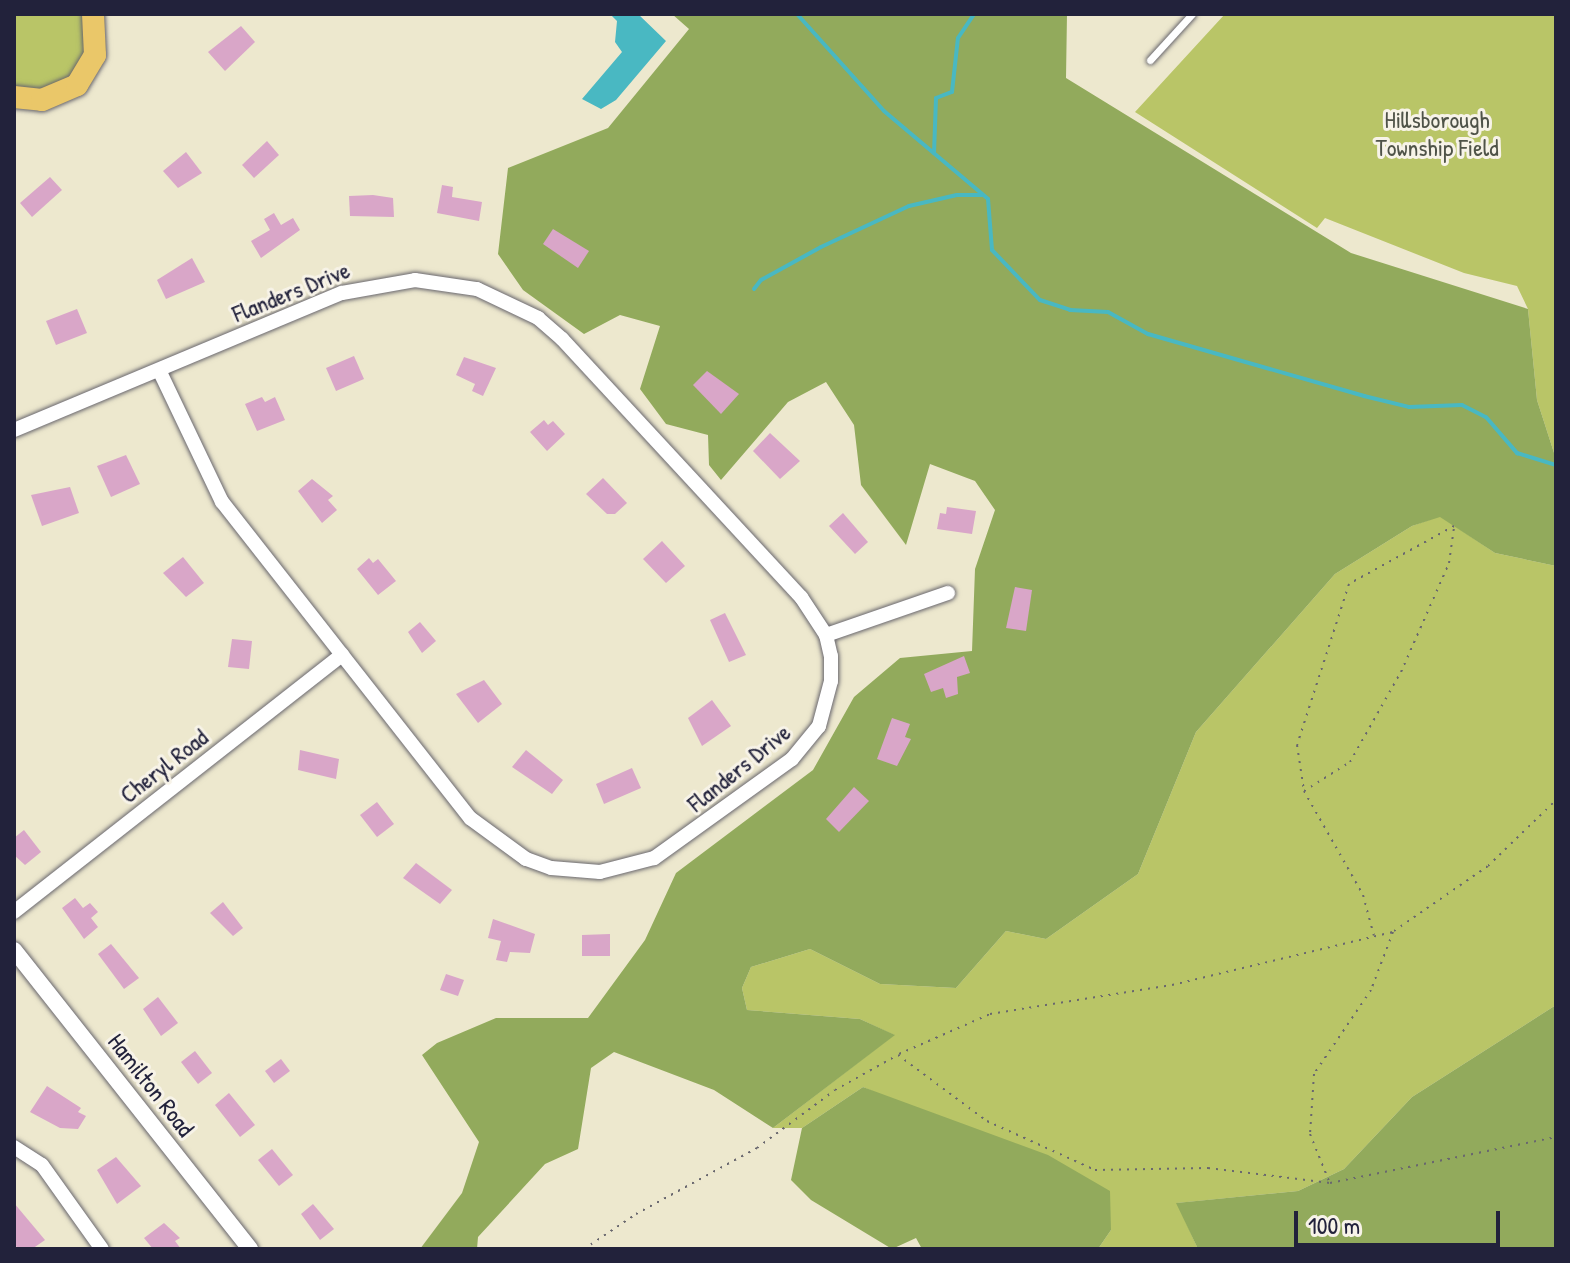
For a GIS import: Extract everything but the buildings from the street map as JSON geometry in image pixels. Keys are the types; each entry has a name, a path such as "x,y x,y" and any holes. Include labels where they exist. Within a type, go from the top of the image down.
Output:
{"highway":[{"path":"14,97 42,100 77,85 95,55 93,14"}],"street":[{"name":"Flanders Drive","path":"14,430 367,286 415,280 488,293 538,318 562,339 801,597 826,635 831,681 819,726 808,743 675,846 654,858 600,872 551,868 526,859 486,833 342,655 206,478 160,372"},
{"path":"826,635 948,593"},
{"name":"Cheryl Road","path":"14,912 342,655"},
{"name":"Hamilton Road","path":"14,950 250,1249"},
{"path":"14,1147 42,1165 102,1249"}],"lane":[{"path":"1150,60 1192,14"}],"path":[{"path":"1304,791 1350,762 1393,685 1449,563 1454,526 1349,584 1297,745 1304,791 1363,895 1374,936"},
{"path":"584,1249 636,1214 757,1148 835,1090 898,1055 990,1014 1172,985 1393,932 1488,866 1556,800"},
{"path":"1330,1183 1310,1134 1314,1074 1371,990 1393,932"},
{"path":"898,1055 987,1121 1095,1170 1208,1168 1330,1183 1556,1137"}],"green space":[{"path":"14,14 87,14 91,27 81,69 54,90 14,89"},
{"path":"672,14 1067,14 1066,78 1351,253 1528,309 1537,400 1556,459 1556,566 1495,553 1440,517 1412,526 1335,574 1196,732 1138,874 1046,939 1006,931 956,988 880,984 810,949 751,967 742,988 747,1010 860,1019 895,1035 773,1128 714,1090 614,1052 591,1068 578,1149 545,1164 478,1237 477,1249 420,1249 462,1193 479,1142 422,1055 437,1043 496,1018 588,1018 645,940 676,873 813,770 854,697 900,658 972,651 975,569 995,510 975,481 930,464 906,545 861,485 854,425 826,382 788,402 721,480 709,465 708,435 666,424 640,389 660,326 620,315 584,334 523,290 498,254 508,168 608,128 689,29"},
{"name":"Hillsborough Township Field","path":"1225,14 1556,14 1556,459 1537,400 1528,309 1517,286 1464,273 1325,218 1317,228 1135,112"},
{"path":"1440,516 1495,553 1556,566 1556,1005 1412,1097 1344,1169 1298,1191 1177,1203 1198,1249 1098,1249 1111,1230 916,1110 863,1087 802,1128 773,1128 894,1035 860,1019 747,1010 742,988 751,967 810,949 880,984 956,988 1006,931 1046,939 1138,874 1196,732 1335,574 1412,526"},
{"path":"1556,1005 1556,1249 1198,1249 1176,1203 1298,1191 1344,1169 1412,1097"},
{"path":"863,1087 1048,1155 1110,1191 1111,1230 1098,1249 922,1249 916,1238 892,1249 811,1200 791,1180 802,1128"}],"water":[{"path":"610,14 638,14 666,41 616,100 601,109 582,99 622,52 615,42 617,21"}],"waterway":[{"path":"797,14 884,111 988,199 992,250 1040,300 1070,310 1108,312 1148,334 1364,396 1409,407 1462,405 1486,417 1517,453 1556,465"},
{"path":"934,153 936,98 952,92 958,38 974,14"},
{"path":"754,289 761,280 821,247 909,206 957,195 982,195"}]}
